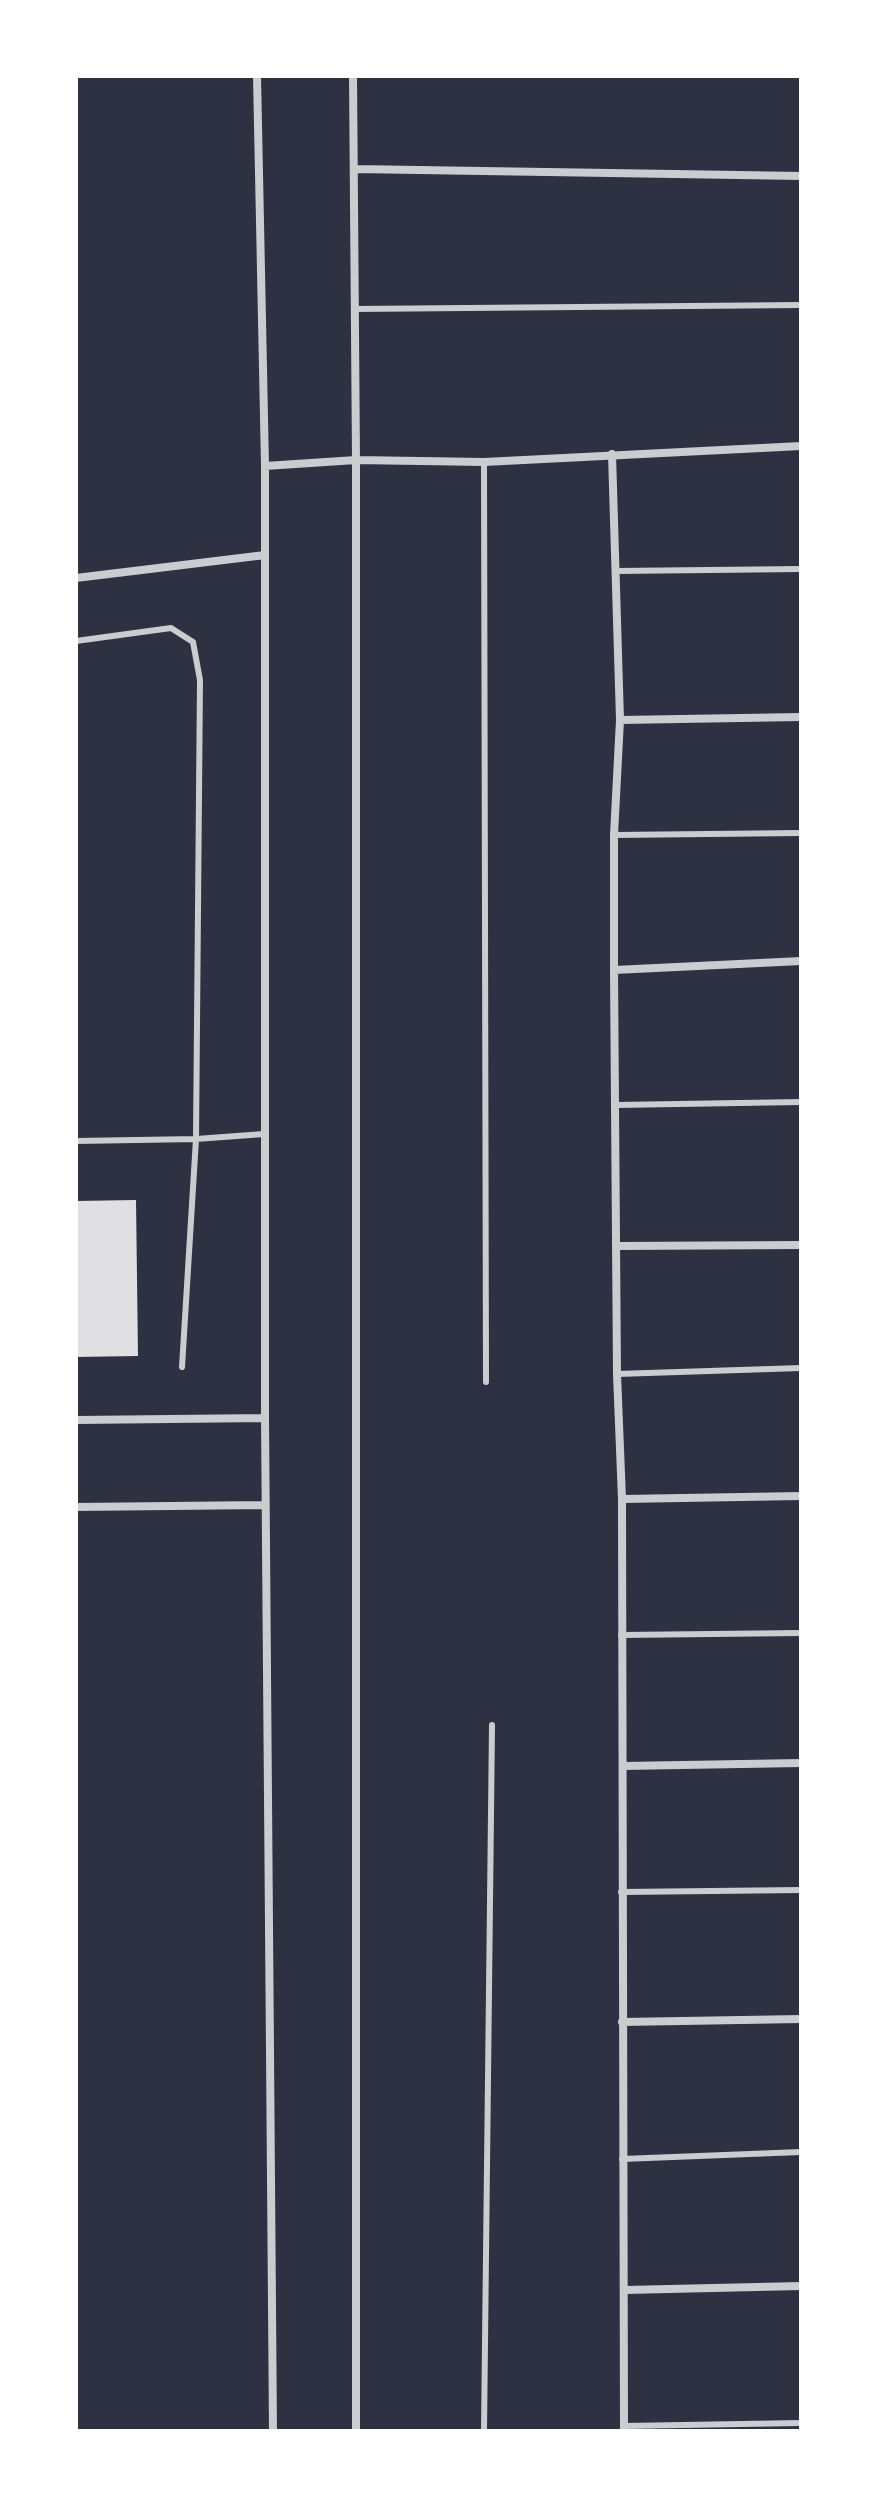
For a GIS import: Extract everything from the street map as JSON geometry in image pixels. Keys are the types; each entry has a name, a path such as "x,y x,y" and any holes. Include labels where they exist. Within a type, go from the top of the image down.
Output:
{"street":[{"path":"257,76 265,466 265,1505 273,2431"},
{"path":"353,76 356,460 356,2431"},
{"path":"355,169 801,176"},
{"path":"265,466 356,460 484,462 801,446"},
{"path":"612,454 620,720 614,835 614,970 617,1374 622,1499 624,2428"},
{"path":"76,578 265,555"},
{"path":"620,720 801,717"},
{"path":"614,970 801,961"},
{"path":"616,1246 801,1245"},
{"path":"76,1420 265,1418"},
{"path":"622,1499 801,1496"},
{"path":"76,1507 265,1505"},
{"path":"623,1766 801,1763"},
{"path":"622,2022 801,2019"},
{"path":"625,2290 801,2286"}],"lane":[{"path":"355,309 801,305"},
{"path":"484,462 486,1382"},
{"path":"616,571 801,569"},
{"path":"76,641 171,628 193,642 200,680 196,1139 182,1367"},
{"path":"614,835 801,833"},
{"path":"616,1105 801,1102"},
{"path":"76,1141 196,1139 264,1134"},
{"path":"617,1374 801,1368"},
{"path":"621,1635 801,1633"},
{"path":"484,2431 492,1725"},
{"path":"621,1892 801,1890"},
{"path":"622,2159 801,2152"},
{"path":"624,2428 801,2423"}],"building":[{"path":"136,1200 138,1356 76,1357 76,1201"}]}
